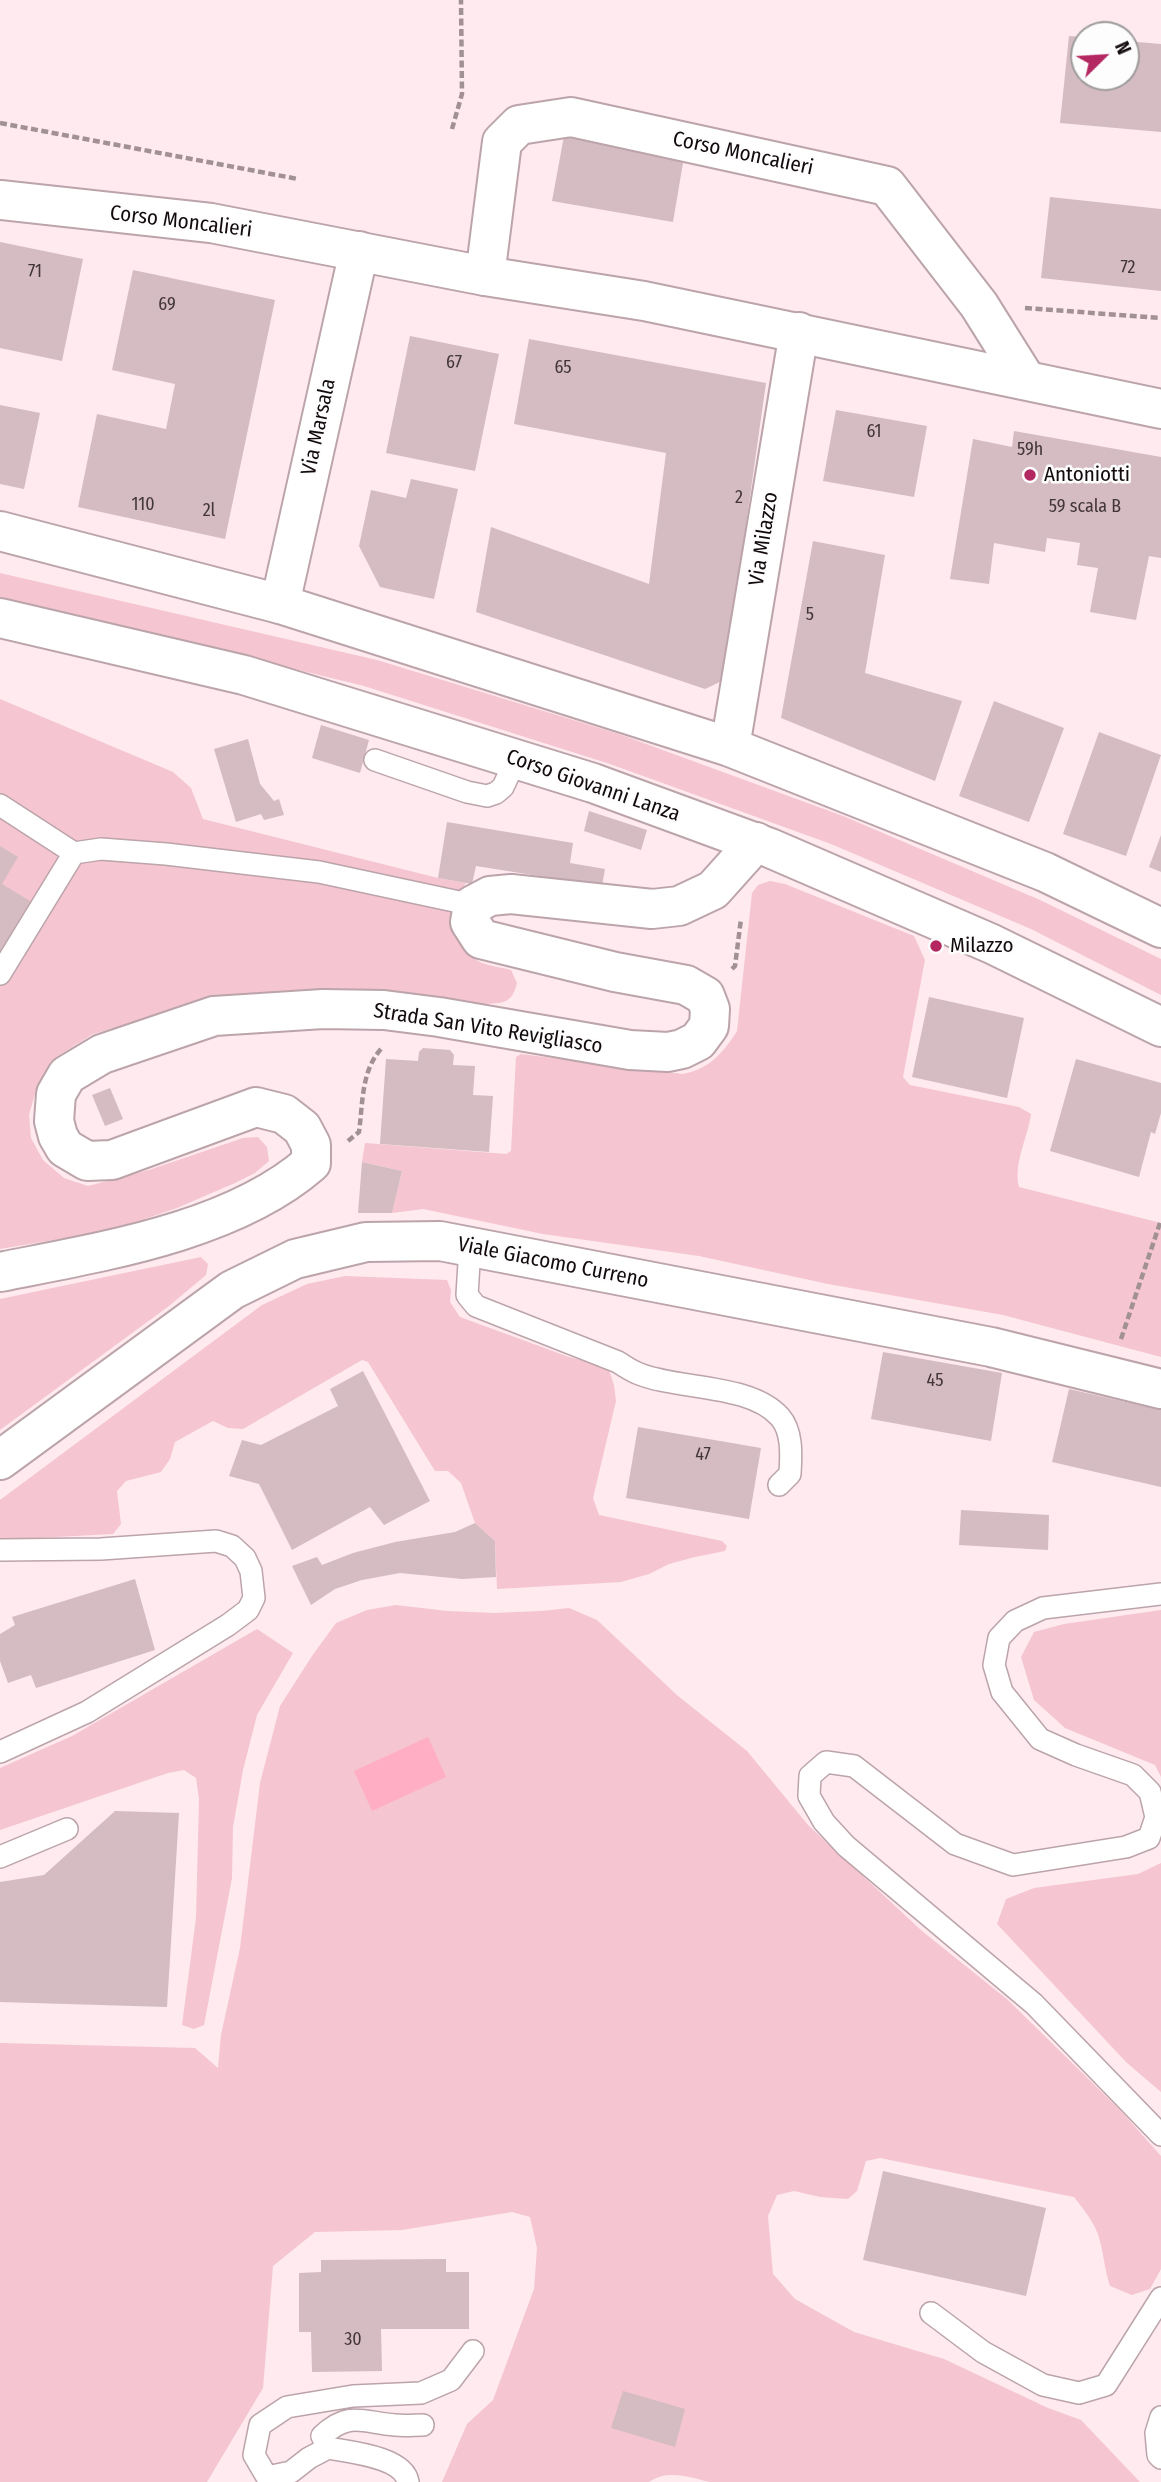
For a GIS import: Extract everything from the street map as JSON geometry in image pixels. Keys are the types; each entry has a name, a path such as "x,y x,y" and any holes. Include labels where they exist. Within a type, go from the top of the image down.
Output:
{"street":[{"name":"Corso Moncalieri","path":"485,276 502,142 519,125 571,117 887,186 979,304 1026,380"},
{"name":"Corso Moncalieri","path":"0,200 211,223 485,276 644,300 1161,409"},
{"name":"Via Marsala","path":"280,604 359,251"},
{"name":"Via Milazzo","path":"730,747 799,332"},
{"path":"0,531 280,604 730,747 1045,872 1161,928"},
{"name":"Corso Giovanni Lanza","path":"0,618 244,675 593,783 756,842 992,944 1161,1027"},
{"path":"473,905 490,896 510,894 652,909 679,906 713,890 756,842"},
{"name":"Strada San Vito Revigliasco","path":"311,1145 302,1128 285,1114 256,1107 112,1160 87,1161 65,1148 58,1136 54,1121 56,1094 68,1075 102,1054 214,1016 323,1009 384,1010 630,1050 668,1052 698,1041 709,1026 710,1009 705,996 686,985 615,972 481,939 470,922 473,905"},
{"path":"0,1272 110,1250 214,1219 293,1178 310,1163 311,1145"},
{"name":"Viale Giacomo Curreno","path":"0,1460 232,1290 295,1259 366,1242 440,1241 991,1347 1161,1389"}],"lane":[{"path":"376,760 467,792 487,796 503,787 516,759"},
{"path":"0,805 74,853 114,849 306,871 473,905"},
{"path":"0,974 74,853"},
{"path":"470,1247 467,1295 476,1306 618,1363 637,1374 740,1395 769,1408 782,1419 792,1448 790,1474 779,1485"},
{"path":"0,1550 101,1549 216,1541 232,1546 245,1558 251,1571 254,1598 248,1610 228,1625 129,1687 87,1712 0,1752"},
{"path":"1161,1594 1044,1608 1015,1621 999,1638 994,1665 1002,1692 1040,1739 1133,1775 1150,1792 1156,1817 1149,1838 1126,1847 1013,1865 955,1844 853,1766 826,1762 810,1776 809,1797 824,1822 846,1846 1034,2004 1161,2135"},
{"path":"0,1857 67,1829"},
{"path":"931,2313 983,2351 1043,2385 1079,2393 1106,2385 1161,2298"},
{"path":"408,2482 407,2476 394,2463 328,2448 291,2472 267,2477 254,2455 260,2425 287,2407 353,2396 421,2393 451,2380 473,2351"},
{"path":"1161,2417 1156,2433 1157,2455 1161,2458"},
{"path":"328,2448 322,2436 334,2424 360,2418 395,2426 423,2425"}],"path":[{"path":"452,129 462,94 461,0"},
{"path":"0,122 298,179"},
{"path":"979,304 1161,318"},
{"path":"311,1145 349,1141 359,1132 371,1060 401,1034 426,1029 439,1017"},
{"path":"1111,1377 1118,1347 1161,1220"}],"shaded area":[{"path":"0,573 377,660 619,734 843,816 1040,900 1161,959 1161,995 1031,929 831,844 610,764 364,686 0,597"},
{"path":"0,699 173,772 191,788 203,819 466,883 456,903 455,914 455,925 462,945 478,961 511,970 517,983 513,994 503,1002 486,1004 352,993 212,1000 93,1034 56,1057 36,1090 29,1115 31,1138 43,1160 64,1178 88,1186 149,1170 243,1138 258,1137 267,1147 269,1161 255,1173 235,1183 177,1208 112,1230 0,1249"},
{"path":"770,881 785,884 914,936 925,960 903,1077 910,1085 1019,1107 1031,1114 1019,1160 1019,1187 1161,1223 1161,1357 1003,1315 828,1284 699,1256 543,1234 423,1209 392,1213 402,1171 362,1162 365,1143 506,1154 511,1151 516,1057 521,1054 683,1074 700,1069 714,1059 737,1031 752,893 758,885"},
{"path":"201,1257 208,1264 206,1275 169,1306 0,1430 0,1299"},
{"path":"345,1276 447,1280 451,1290 450,1302 460,1317 569,1357 608,1367 616,1401 593,1498 599,1515 722,1541 727,1546 725,1551 669,1564 649,1574 621,1582 497,1589 495,1541 475,1523 461,1483 448,1471 435,1471 368,1362 362,1360 243,1429 228,1428 213,1421 175,1442 170,1459 161,1472 126,1481 117,1491 121,1524 113,1534 0,1540 0,1500 262,1305 307,1284"},
{"path":"396,1605 494,1613 569,1608 597,1620 678,1696 747,1751 808,1825 922,1931 1008,2000 1121,2111 1161,2156 1161,2269 1150,2289 1132,2295 1110,2286 1096,2229 1074,2197 880,2158 866,2161 857,2191 848,2199 820,2197 794,2191 777,2195 768,2216 773,2274 795,2299 854,2332 944,2359 1048,2408 1081,2420 1140,2482 710,2482 671,2475 649,2482 442,2482 467,2424 493,2400 534,2289 537,2248 530,2217 512,2212 402,2230 315,2232 273,2266 263,2388 207,2482 0,2482 0,2043 195,2048 218,2068 221,2035 240,1948 260,1783 280,1706 336,1623 367,1610"},
{"path":"1161,1610 1161,1777 1155,1765 1065,1728 1034,1700 1021,1657 1034,1632 1064,1624"},
{"path":"257,1629 293,1653 257,1715 243,1770 233,1827 232,1878 204,2025 194,2029 182,2025 196,1918 199,1799 196,1778 184,1770 168,1773 0,1830 0,1768 72,1736"},
{"path":"428,1737 446,1777 372,1811 354,1771"},
{"path":"1161,1863 1161,2092 1126,2062 997,1924 1006,1899 1034,1888 1138,1874"}],"building":[{"path":"1069,36 1070,91 1140,91 1140,42 1161,44 1161,132 1060,123"},
{"path":"564,136 684,157 673,222 552,201"},
{"path":"1050,197 1161,209 1161,291 1041,278"},
{"path":"0,242 83,259 62,361 0,348"},
{"path":"133,270 275,300 225,539 78,507 97,414 166,429 175,384 112,370"},
{"path":"410,336 499,354 475,471 386,453"},
{"path":"529,339 766,383 724,680 705,689 476,612 491,527 649,584 666,453 514,424"},
{"path":"0,405 40,413 24,489 0,484"},
{"path":"836,410 927,426 914,497 823,481"},
{"path":"1014,431 1161,457 1161,558 1149,556 1136,620 1090,612 1098,568 1077,565 1080,543 1047,538 1045,552 994,543 989,584 950,579 973,439 1012,447"},
{"path":"411,479 458,489 434,599 380,587 359,546 371,490 406,498"},
{"path":"813,541 885,555 865,673 962,701 935,781 781,718"},
{"path":"994,701 1064,728 1029,822 959,796"},
{"path":"321,725 369,740 360,773 312,758"},
{"path":"1099,732 1161,755 1126,856 1063,834"},
{"path":"248,739 260,784 274,801 279,799 284,815 264,820 261,814 236,822 214,749"},
{"path":"589,811 647,830 641,850 584,831"},
{"path":"447,822 573,843 570,863 605,869 602,886 476,866 472,884 438,878"},
{"path":"1161,835 1161,872 1149,867"},
{"path":"0,846 18,857 2,884 35,904 0,960"},
{"path":"929,997 1024,1018 1007,1098 912,1077"},
{"path":"423,1048 450,1050 454,1055 453,1065 475,1066 473,1095 493,1096 489,1152 380,1144 386,1059 418,1061 419,1052"},
{"path":"1076,1059 1161,1083 1161,1113 1155,1134 1151,1132 1139,1177 1050,1151"},
{"path":"110,1088 123,1119 105,1126 92,1095"},
{"path":"362,1162 402,1171 392,1213 358,1213"},
{"path":"883,1352 1002,1373 991,1441 871,1419"},
{"path":"363,1371 430,1501 384,1525 370,1507 292,1550 259,1484 229,1476 242,1440 261,1445 338,1406 330,1389"},
{"path":"1069,1389 1161,1410 1161,1487 1052,1462"},
{"path":"638,1427 761,1448 749,1519 626,1498"},
{"path":"961,1510 1049,1515 1048,1550 959,1545"},
{"path":"475,1523 495,1541 496,1577 462,1579 400,1573 362,1580 335,1589 311,1605 292,1566 317,1557 322,1565 353,1553 395,1542 455,1532"},
{"path":"135,1579 155,1650 36,1688 31,1675 8,1683 0,1661 0,1634 15,1625 12,1617"},
{"path":"115,1811 179,1813 167,2007 0,2002 0,1882 44,1875"},
{"path":"883,2171 1046,2208 1026,2296 863,2260"},
{"path":"446,2259 446,2272 469,2272 469,2329 381,2329 382,2371 312,2372 311,2332 299,2332 299,2273 321,2272 321,2260"},
{"path":"623,2391 685,2409 675,2447 611,2428"}],"place":[{"name":"Antoniotti","path":"1030,475"},
{"name":"Milazzo","path":"936,946"}]}
